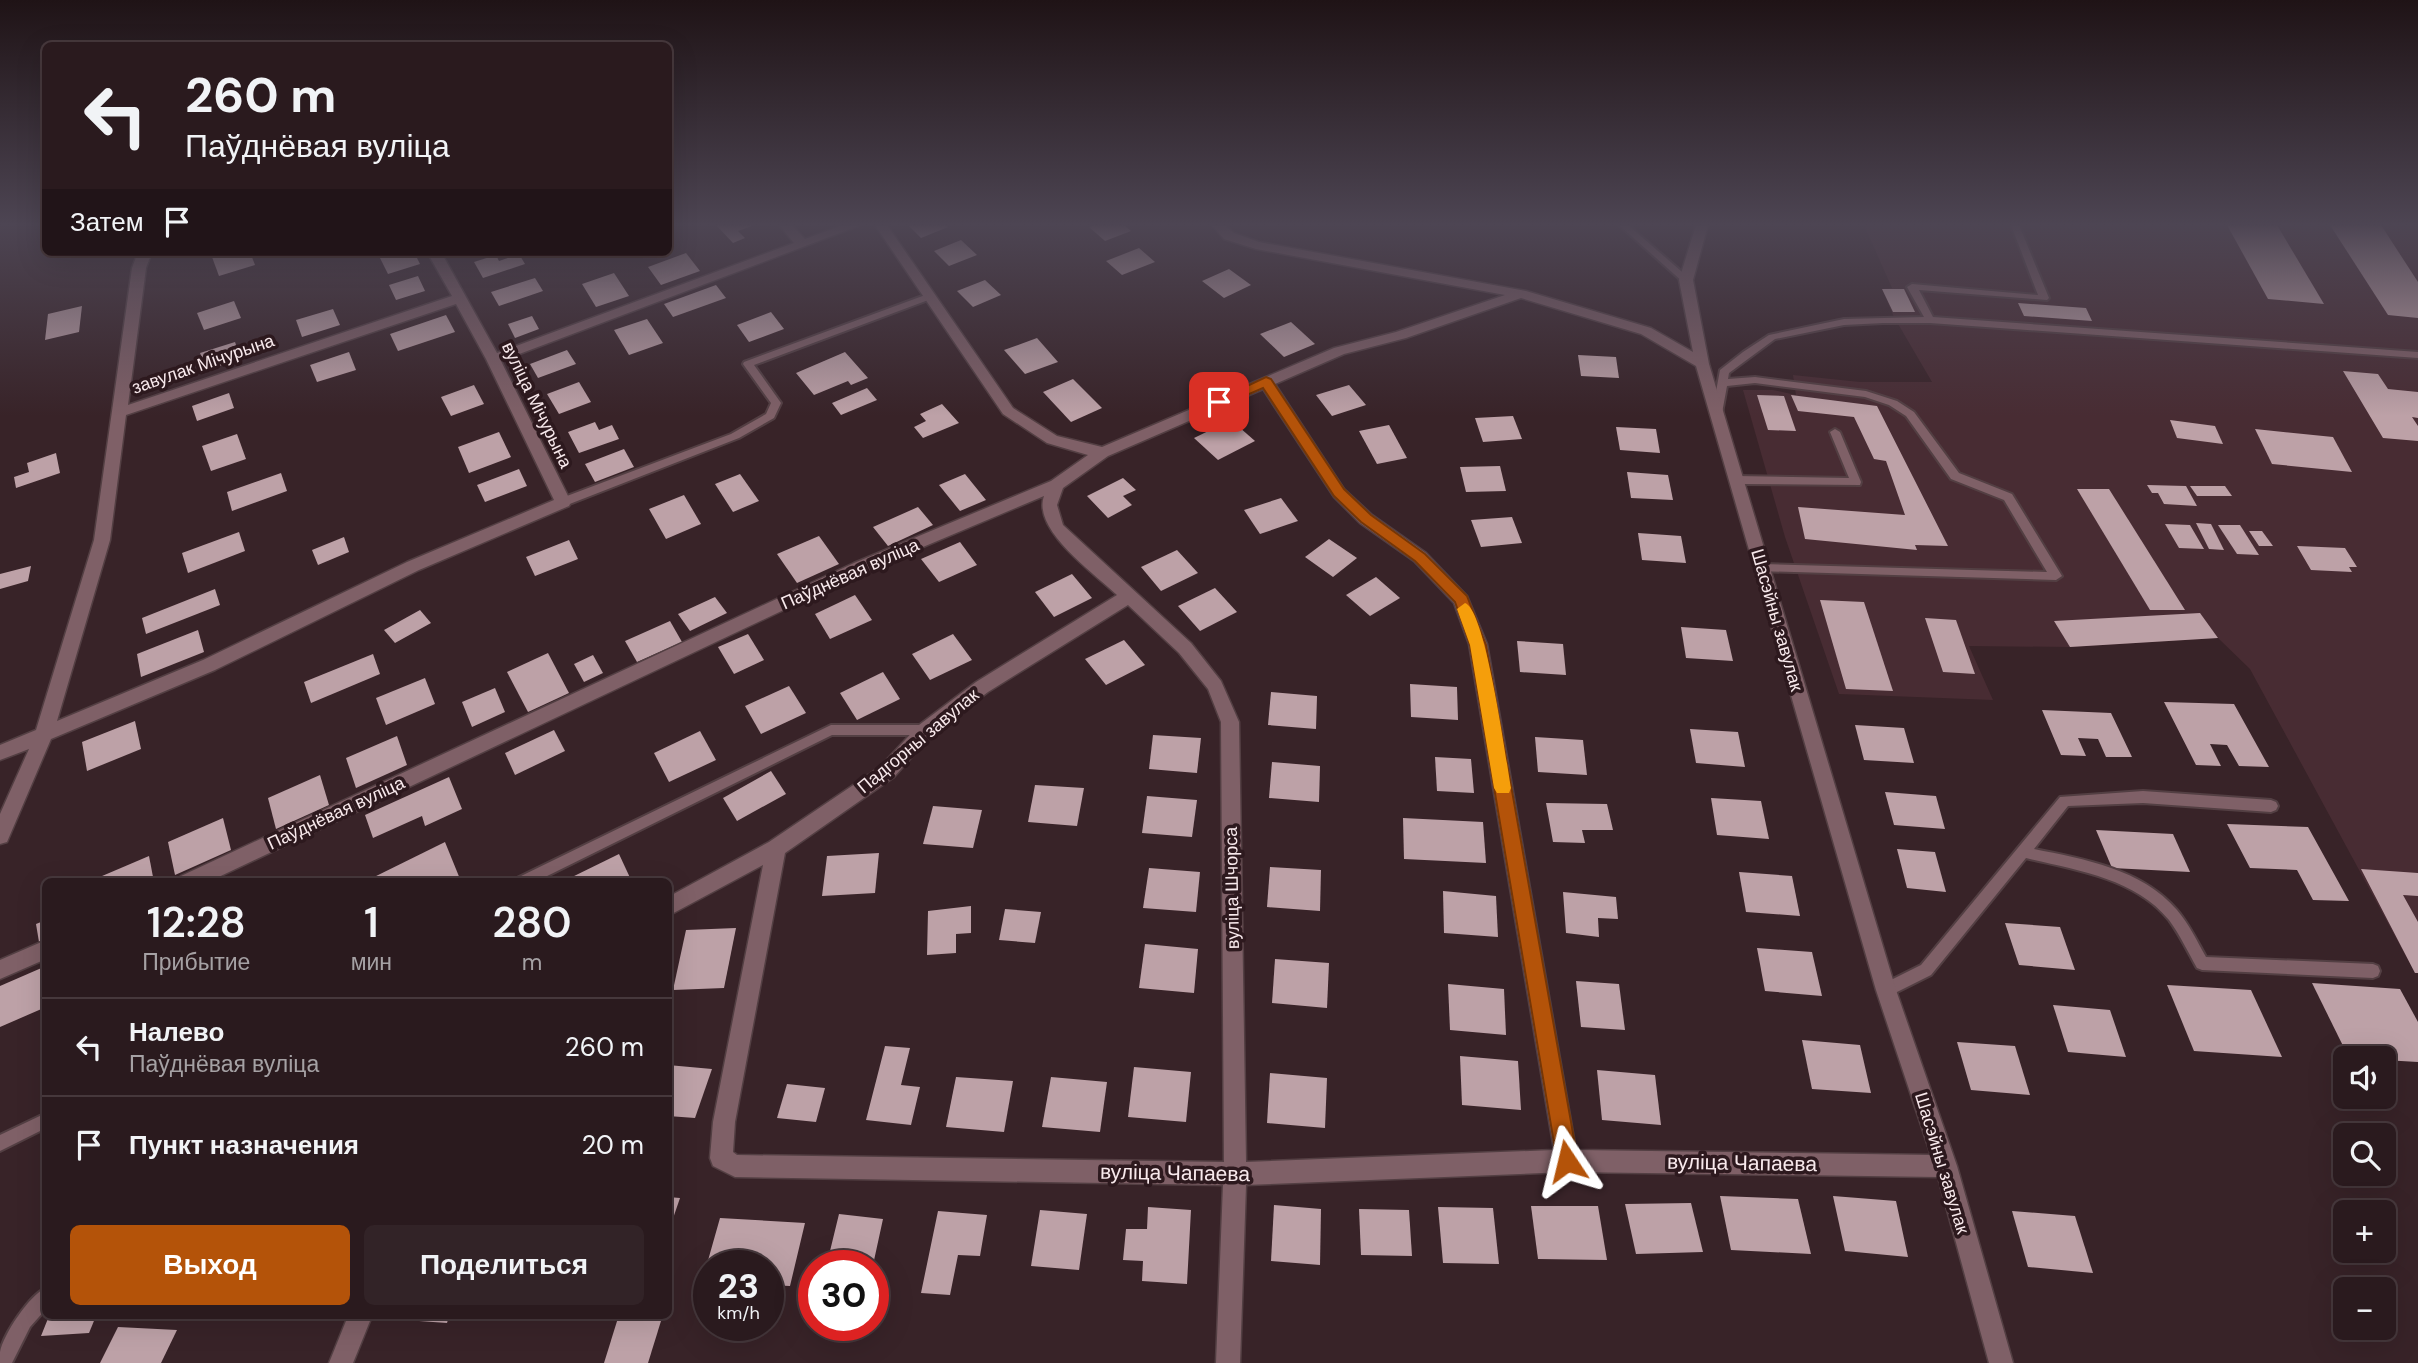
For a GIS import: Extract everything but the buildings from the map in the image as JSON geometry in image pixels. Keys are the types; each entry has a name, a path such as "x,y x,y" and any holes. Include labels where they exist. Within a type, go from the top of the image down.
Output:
{"street":[{"path":"0,836 43,737 102,540 136,289"},
{"name":"вуліца Мічурына","path":"453,289 493,359 563,502"},
{"path":"493,359 680,289"},
{"path":"923,289 1008,411 1033,431 1073,449 1103,452"},
{"path":"1486,289 1521,295 1646,331 1702,364"},
{"name":"Шасэйны завулак","path":"1688,289 1702,364 1885,990 1945,1166 2001,1363"},
{"name":"Паўднёвая вуліца","path":"197,878 860,567 1056,485 1103,452 1339,351 1401,335 1521,295"},
{"name":"завулак Мічурына","path":"118,413 458,298"},
{"path":"1266,382 1339,493 1366,519 1420,557 1461,600 1478,645 1567,1161"},
{"name":"вуліца Шчорса","path":"1056,485 1049,505 1056,527 1185,648 1215,687 1230,722 1235,1174 1228,1363"},
{"path":"0,753 209,665 412,566 563,502"},
{"name":"Падгорны завулак","path":"672,905 776,848 887,772 925,730 982,687 1130,595"},
{"name":"вуліца Чапаева","path":"776,848 724,1122 721,1157 735,1166 1235,1174 1567,1161 1945,1166"},
{"path":"0,970 42,951"},
{"path":"341,1363 359,1319"}],"lane":[{"path":"1913,289 1930,320"},
{"path":"1931,289 2043,298 2039,289"},
{"path":"563,502 735,436 770,416 776,403 748,364 928,296"},
{"path":"1717,414 1724,372 1746,354 1772,337 1844,322 1930,320 2418,355"},
{"path":"1722,383 1755,380 1866,394 1893,403 1910,414 1955,476 2008,497 2056,576 1762,568"},
{"path":"1736,480 1856,482 1835,432"},
{"path":"530,878 831,730 925,730"},
{"path":"1885,990 1926,970 2065,801 2143,797 2272,806"},
{"path":"2023,852 2103,871 2148,893 2173,914 2202,963 2373,971"},
{"path":"0,1143 42,1122"},
{"path":"3,1363 24,1321 42,1301"}],"shaded area":[{"path":"1882,289 2418,289 2418,973 2415,973 2250,669 2218,638 2070,647 1969,646 1993,700 1839,694 1785,537 1743,390 1773,390 1796,395 1793,375 1860,382 1932,382 1894,317"}],"slow traffic":[{"path":"1465,609 1478,645 1503,788"}],"route":[{"path":"1219,402 1266,382 1339,493 1366,519 1420,557 1461,600 1478,645 1567,1161"}]}
